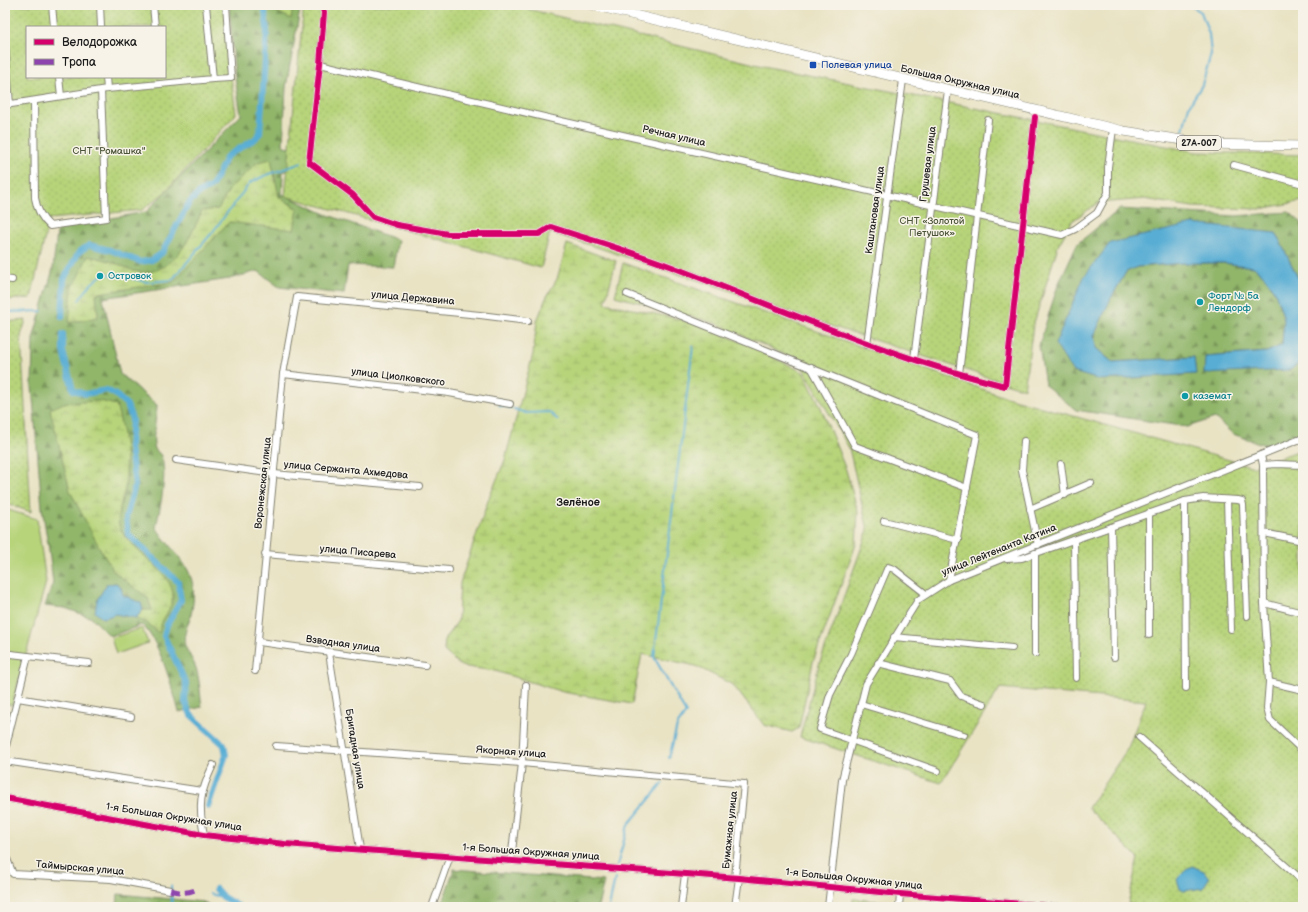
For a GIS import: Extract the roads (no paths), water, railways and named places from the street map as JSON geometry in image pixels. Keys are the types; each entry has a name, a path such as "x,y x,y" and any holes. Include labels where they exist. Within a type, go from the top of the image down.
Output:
{"highway":[{"name":"Большая Окружная улица","path":"592,5 1113,129 1208,144 1301,145"}],"street":[{"path":"52,5 54,26"},
{"path":"100,5 102,26"},
{"path":"153,5 155,26"},
{"path":"206,5 213,79"},
{"path":"5,45 8,105 161,80 231,78 226,5"},
{"path":"321,5 324,12 309,162 353,195 373,217 397,224 448,234 539,234 551,227 670,266 868,344 959,374 1005,386 1035,117"},
{"name":"Речная улица","path":"320,64 561,121 1062,235 1075,229 1097,213 1108,193 1108,167 1113,129"},
{"path":"59,78 61,96"},
{"path":"34,101 35,198 37,210 44,221 50,226 106,218 104,89 106,78"},
{"name":"Каштановая улица","path":"868,344 903,80"},
{"name":"Грушевая улица","path":"914,359 948,90"},
{"path":"959,374 988,120"},
{"path":"1234,165 1303,184"},
{"path":"5,280 12,280"},
{"path":"627,294 977,435 958,540 949,580"},
{"name":"улица Державина","path":"297,297 528,321"},
{"name":"Воронежская улица","path":"256,671 265,554 283,374 297,297"},
{"path":"811,367 856,446 967,488"},
{"name":"улица Циолковского","path":"283,374 449,393 510,404"},
{"name":"улица Лейтенанта Катина","path":"828,907 842,780 866,684 918,600 949,580 1303,438"},
{"path":"1024,441 1022,470 1038,545"},
{"path":"1262,455 1264,603 1269,682 1267,708 1270,720 1303,751"},
{"name":"улица Сержанта Ахмедова","path":"176,460 274,474 420,487"},
{"path":"1061,464 1065,495"},
{"path":"1263,465 1303,465"},
{"path":"1030,509 1092,483"},
{"path":"1001,559 1022,558 1036,554 1186,500 1203,498 1242,501 1247,616"},
{"path":"1186,500 1186,688"},
{"path":"1227,500 1231,629"},
{"path":"1149,513 1149,635"},
{"path":"884,520 958,540"},
{"path":"1111,527 1114,657"},
{"path":"1264,533 1303,541"},
{"path":"1074,540 1076,678"},
{"name":"улица Писарева","path":"265,554 449,570"},
{"path":"1035,654 1036,554"},
{"path":"926,594 894,569 888,567 851,654 830,695 820,729 852,742 938,771"},
{"path":"1264,603 1303,613"},
{"path":"894,637 1012,648"},
{"name":"Взводная улица","path":"259,642 329,653 425,665"},
{"name":"Бригадная улица","path":"329,653 360,850"},
{"path":"11,654 89,663"},
{"path":"5,746 28,656"},
{"path":"878,663 950,681 961,696 984,704"},
{"path":"1269,682 1303,690"},
{"path":"511,861 522,763 526,685"},
{"path":"18,698 131,717"},
{"path":"861,704 964,735"},
{"path":"1139,737 1303,881"},
{"name":"Якорная улица","path":"276,746 345,752 522,763 744,784"},
{"path":"5,761 202,791"},
{"path":"204,835 200,815 202,791 213,765"},
{"name":"Бумажная улица","path":"735,907 744,784"},
{"name":"1-я Большая Окружная улица","path":"5,798 204,835 360,850 737,878 900,894 1059,907"},
{"name":"Таймырская улица","path":"5,854 13,874 111,879 170,890"},
{"path":"432,907 450,856"},
{"path":"681,907 686,874"},
{"path":"899,907 900,894"},
{"path":"964,899 964,907"}],"water":[{"path":"1193,224 1276,233 1303,288 1303,360 1290,370 1204,374 1205,357 1267,352 1282,345 1284,319 1275,292 1264,276 1254,267 1224,263 1183,263 1137,267 1126,272 1111,298 1094,336 1096,348 1112,362 1194,357 1196,374 1100,380 1073,372 1055,344 1084,277 1110,243"},
{"path":"116,583 121,587 123,595 141,603 143,610 136,618 115,614 102,618 95,612 97,600 107,584"},
{"path":"1192,866 1204,871 1209,878 1203,888 1184,891 1180,889 1177,879"}],"waterway":[{"path":"62,317 64,279 79,252 89,245 110,250 141,262 152,260 162,253 189,203 199,193 212,186 227,156 255,139 260,133 267,29 264,5"},
{"path":"1183,130 1189,106 1202,85 1211,54 1209,34 1201,12 1190,5"},
{"path":"79,300 91,284 103,274 117,275 147,282 172,280 211,234 250,183 264,176 301,163"},
{"path":"5,312 42,311"},
{"path":"63,334 63,351 73,390 85,394 107,390 116,395 127,405 132,419 130,447 135,485 126,517 128,534 178,582 181,600 167,625 164,636 186,683 185,702 191,715 224,745 226,755 208,806"},
{"path":"669,758 677,726 686,713 654,657 693,346"},
{"path":"499,405 511,408"},
{"path":"514,409 526,413 549,412 558,420"},
{"path":"617,866 628,825 663,783"},
{"path":"609,907 615,879"},
{"path":"171,886 172,907"},
{"path":"216,889 223,897 240,907"},
{"path":"210,894 223,897"}],"place":[{"name":"Полевая улица","path":"813,65"},
{"name":"Островок","path":"100,276"},
{"name":"Форт № 5а Лендорф","path":"1200,302"},
{"name":"каземат","path":"1185,396"}],"district":[{"name":"Зелёное","path":"578,502"}],"park label":[{"name":"СНТ \"Ромашка\"","path":"109,151"},
{"name":"СНТ «Золотой Петушок»","path":"932,226"}]}
